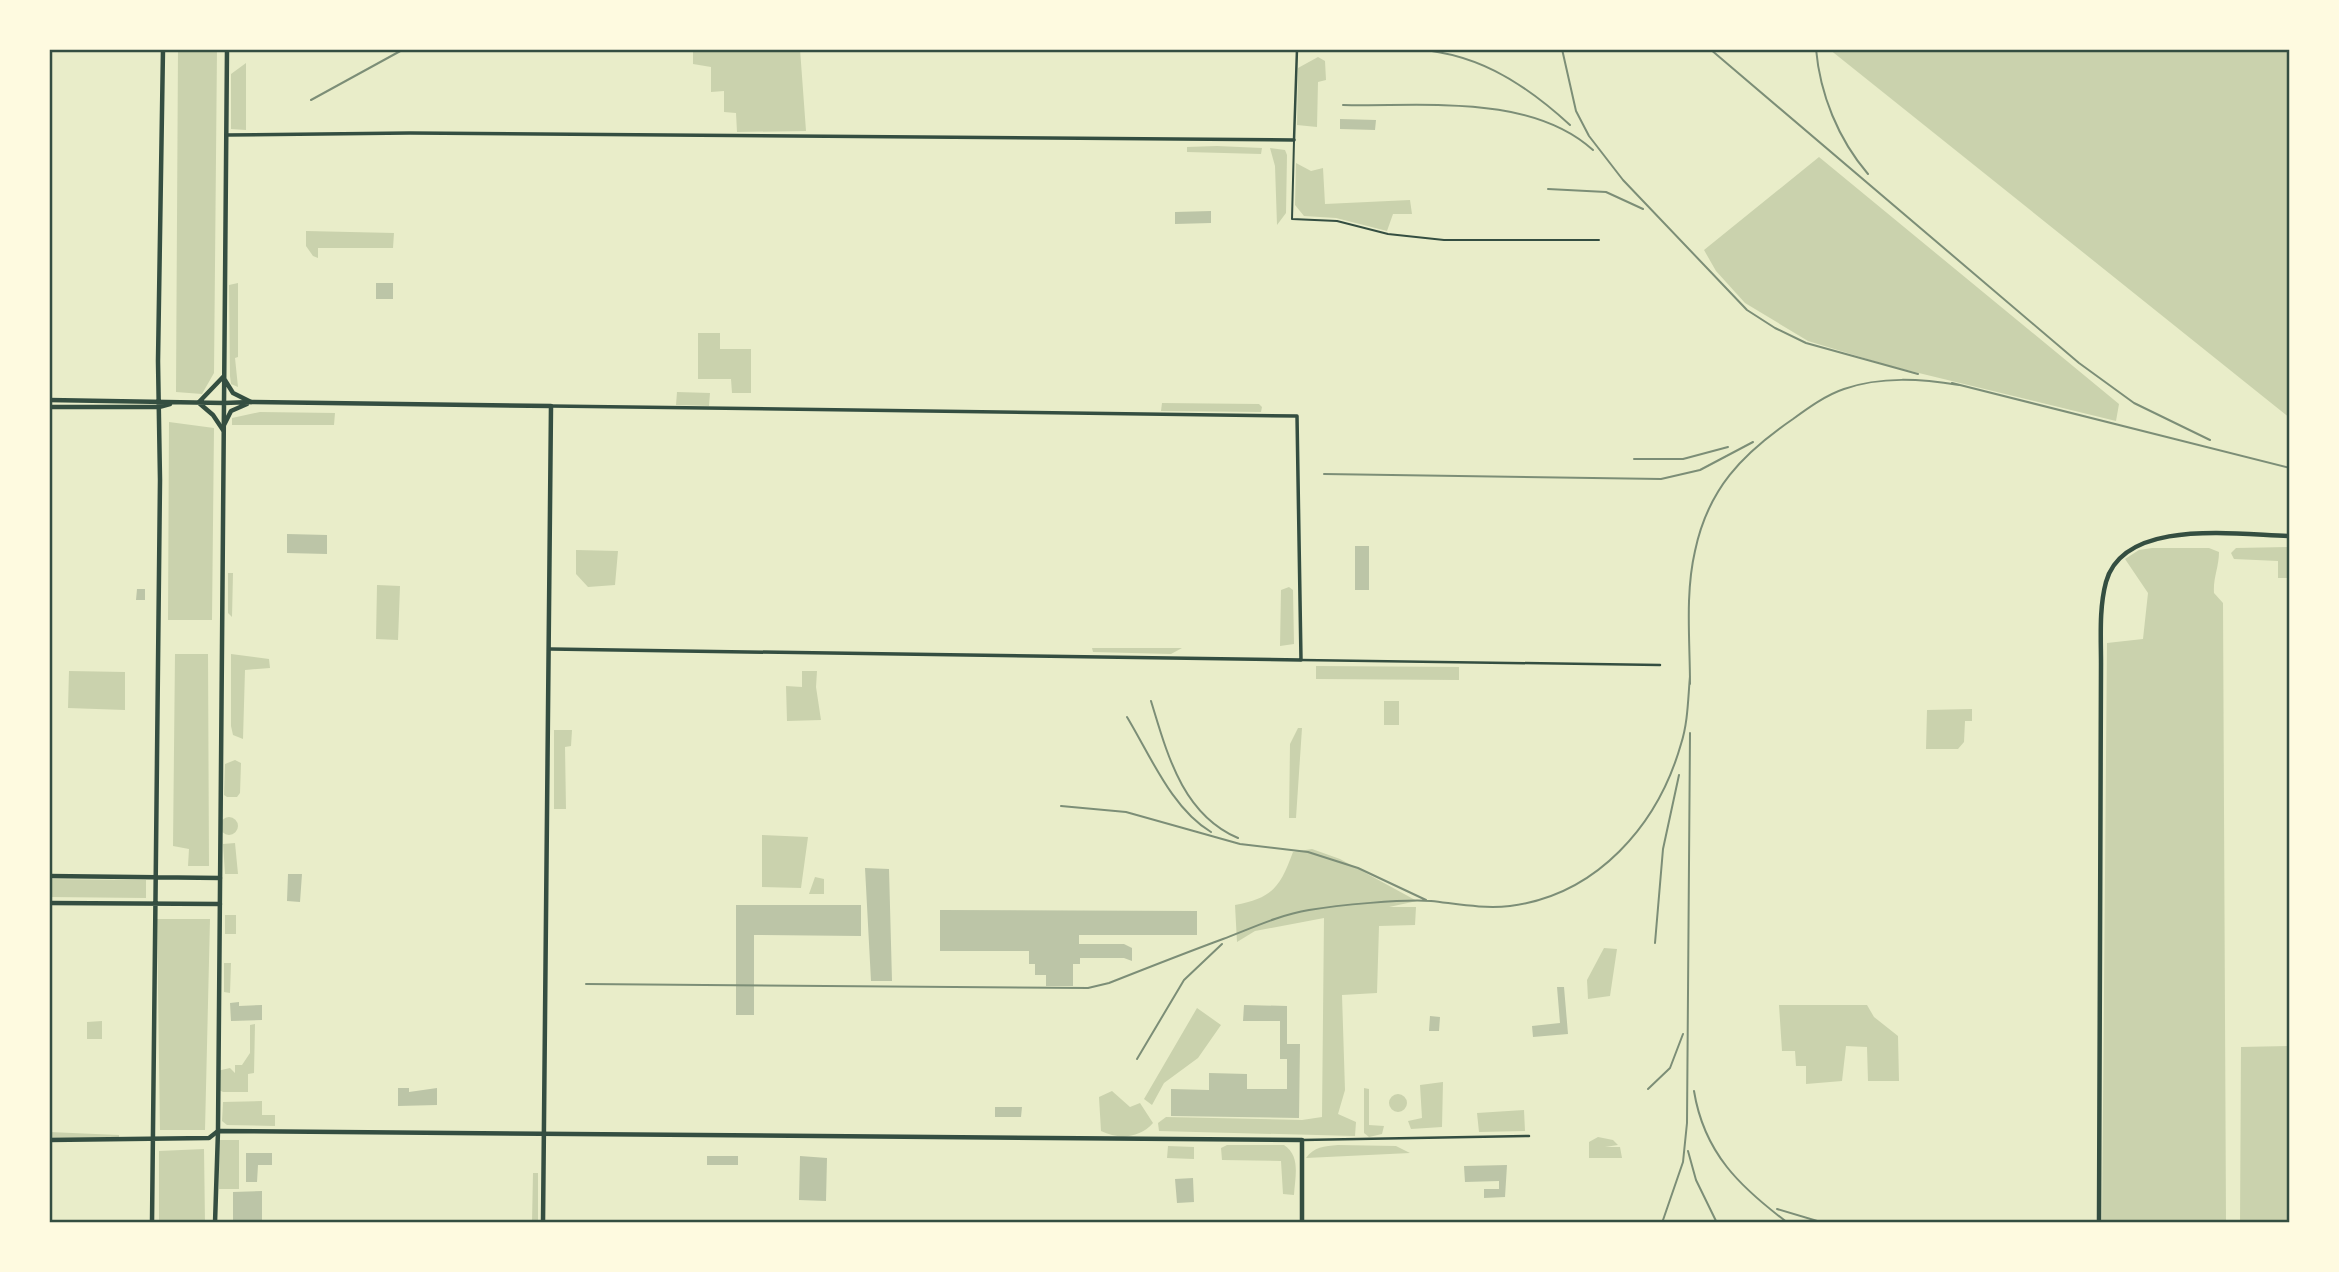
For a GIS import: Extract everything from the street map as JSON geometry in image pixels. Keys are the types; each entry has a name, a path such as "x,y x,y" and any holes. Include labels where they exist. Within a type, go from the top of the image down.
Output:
{"main road":[{"path":"152,1223 163,49"},
{"path":"215,1223 218,1131 226,49"},
{"path":"223,377 233,393 251,402"},
{"path":"198,403 223,377"},
{"path":"49,400 551,406 543,1223"},
{"path":"223,429 231,411 251,402"},
{"path":"49,407 159,407 173,403"},
{"path":"198,403 213,415 223,429"},
{"path":"2099,1223 2101,663 2102,601 2106,581 2111,569 2128,551 2152,538 2290,536"},
{"path":"49,876 220,878"},
{"path":"49,903 220,904"},
{"path":"49,1140 154,1141 209,1138 218,1131 1302,1140 1302,1223"}],"street":[{"path":"226,135 410,133 1294,140 1297,49"},
{"path":"551,406 1297,416 1301,660"},
{"path":"550,649 1660,665"},
{"path":"1302,1140 1529,1136"}],"lane":[{"path":"1294,140 1292,219 1337,221 1388,234 1444,240 1522,243 1599,240"}],"green space":[{"path":"178,49 217,49 214,373 202,394 176,392"},
{"path":"693,49 800,49 806,131 737,132 736,113 724,112 724,91 711,92 711,67 693,64"},
{"path":"1829,49 2290,49 2290,418"},
{"path":"1318,57 1325,61 1326,80 1318,82 1317,127 1297,125 1298,68"},
{"path":"246,63 246,130 231,129 231,74"},
{"path":"1187,147 1262,148 1261,154 1187,152"},
{"path":"1270,148 1285,150 1287,155 1286,213 1277,225 1275,166"},
{"path":"1819,157 2119,404 2116,421 1890,366 1808,341 1745,303 1716,271 1704,250"},
{"path":"1296,163 1311,171 1323,168 1325,204 1410,200 1412,214 1393,214 1387,231 1336,218 1304,216 1295,205"},
{"path":"306,231 394,233 393,248 318,248 318,258 313,256 306,246"},
{"path":"238,283 238,357 235,358 238,387 231,384 230,376 229,285"},
{"path":"698,333 720,333 720,349 751,349 751,393 732,393 731,379 698,379"},
{"path":"677,392 710,393 709,406 676,405"},
{"path":"1162,403 1259,404 1262,407 1261,412 1161,411"},
{"path":"260,412 335,413 334,425 232,425 232,418"},
{"path":"169,422 214,428 212,620 168,620"},
{"path":"2290,547 2290,578 2278,578 2278,561 2234,559 2231,553 2236,548"},
{"path":"2209,548 2219,552 2214,593 2223,603 2226,1223 2102,1223 2107,643 2143,639 2148,593 2125,559 2139,550"},
{"path":"576,550 618,551 615,585 588,587 576,574"},
{"path":"228,573 233,573 232,617 228,613"},
{"path":"377,585 400,586 398,640 376,639"},
{"path":"1289,587 1293,590 1294,644 1280,646 1281,590"},
{"path":"1092,648 1182,648 1171,654 1093,652"},
{"path":"175,654 208,654 209,866 188,866 189,849 173,846"},
{"path":"231,654 269,659 270,668 245,670 243,739 233,735 231,726"},
{"path":"1316,666 1459,667 1459,680 1316,679"},
{"path":"69,671 125,672 125,710 68,708"},
{"path":"802,671 817,671 816,687 821,720 787,721 786,686 802,687"},
{"path":"1384,701 1399,701 1399,725 1384,725"},
{"path":"1972,709 1972,721 1965,721 1964,742 1958,749 1926,749 1927,710"},
{"path":"1298,728 1302,728 1296,818 1289,818 1290,744"},
{"path":"554,730 572,730 571,746 565,747 566,809 554,809"},
{"path":"235,760 241,763 240,793 237,797 227,797 224,795 225,764"},
{"path":"229,817 235,820 238,826 235,832 229,835 223,832 220,826 223,820"},
{"path":"762,835 808,837 801,888 762,887"},
{"path":"235,843 238,874 225,874 223,844"},
{"path":"1312,849 1340,859 1417,901 1389,907 1416,907 1415,925 1379,926 1377,993 1342,995 1345,1090 1338,1114 1356,1122 1355,1136 1159,1131 1158,1123 1166,1117 1302,1120 1322,1117 1324,918 1255,931 1237,942 1235,905 1267,894 1284,874 1293,852"},
{"path":"815,877 824,879 824,894 809,894"},
{"path":"49,879 146,880 146,898 49,897"},
{"path":"225,915 236,915 236,934 225,934"},
{"path":"157,919 210,919 205,1130 160,1130"},
{"path":"1604,948 1617,949 1610,996 1588,999 1587,980"},
{"path":"224,963 231,963 230,993 224,992"},
{"path":"1779,1005 1867,1005 1874,1017 1898,1036 1899,1081 1868,1081 1867,1047 1846,1046 1842,1081 1806,1084 1806,1066 1796,1066 1795,1051 1782,1051"},
{"path":"1197,1008 1221,1025 1198,1058 1164,1083 1152,1105 1144,1099"},
{"path":"102,1021 102,1039 87,1039 87,1022"},
{"path":"255,1024 254,1073 248,1074 248,1092 223,1092 217,1089 217,1071 230,1068 235,1073 235,1065 242,1065 250,1053 250,1025"},
{"path":"2290,1046 2290,1223 2240,1223 2241,1047"},
{"path":"1443,1082 1442,1127 1411,1129 1408,1121 1422,1118 1420,1085"},
{"path":"1364,1088 1369,1089 1369,1125 1384,1126 1382,1134 1369,1137 1364,1133"},
{"path":"1112,1091 1130,1107 1140,1103 1153,1123 1142,1132 1129,1136 1115,1136 1101,1131 1099,1097"},
{"path":"1398,1094 1404,1097 1407,1103 1404,1109 1398,1112 1392,1109 1389,1103 1392,1097"},
{"path":"262,1101 262,1115 275,1115 275,1126 227,1125 222,1121 223,1102"},
{"path":"1524,1110 1525,1131 1479,1132 1477,1113"},
{"path":"49,1132 119,1135 119,1139 49,1138"},
{"path":"1598,1137 1613,1140 1618,1145 1605,1147 1620,1147 1622,1158 1589,1158 1589,1142"},
{"path":"219,1140 239,1140 239,1189 219,1189"},
{"path":"1227,1145 1284,1145 1295,1161 1294,1195 1283,1194 1281,1161 1222,1160 1221,1148"},
{"path":"1338,1145 1396,1146 1410,1153 1306,1158 1312,1151"},
{"path":"1168,1146 1194,1147 1194,1159 1167,1158"},
{"path":"204,1149 205,1223 159,1223 159,1151"},
{"path":"533,1173 538,1173 538,1223 532,1223"}],"building":[{"path":"1340,119 1376,120 1375,130 1340,129"},
{"path":"1211,211 1211,223 1175,224 1175,212"},
{"path":"376,283 393,283 393,299 376,299"},
{"path":"287,534 327,535 327,554 287,553"},
{"path":"1355,546 1369,546 1369,590 1355,590"},
{"path":"137,589 145,589 145,600 136,600"},
{"path":"865,868 889,869 892,981 871,981"},
{"path":"288,874 302,874 300,902 287,901"},
{"path":"736,905 861,905 861,936 754,935 754,1015 736,1015"},
{"path":"940,910 1197,911 1197,935 1079,935 1079,944 1124,944 1132,948 1132,961 1124,958 1080,958 1080,964 1073,964 1073,986 1046,986 1046,975 1035,975 1035,964 1029,964 1029,951 940,951"},
{"path":"1557,987 1564,987 1568,1034 1533,1037 1532,1026 1560,1023"},
{"path":"239,1002 239,1006 262,1005 262,1020 231,1021 230,1003"},
{"path":"1244,1005 1287,1006 1287,1044 1300,1044 1299,1118 1171,1116 1171,1089 1209,1090 1209,1073 1247,1074 1247,1089 1287,1089 1287,1059 1280,1059 1280,1021 1243,1021"},
{"path":"1430,1016 1440,1017 1439,1031 1429,1031"},
{"path":"398,1088 409,1088 409,1092 437,1088 437,1105 398,1106"},
{"path":"995,1107 1022,1107 1021,1117 995,1117"},
{"path":"246,1153 272,1153 272,1165 258,1165 257,1182 246,1182"},
{"path":"707,1156 738,1156 738,1165 707,1165"},
{"path":"800,1156 827,1158 826,1201 799,1200"},
{"path":"1507,1165 1505,1197 1484,1198 1484,1189 1499,1189 1499,1181 1465,1182 1464,1166"},
{"path":"1193,1178 1194,1202 1177,1203 1175,1179"},
{"path":"262,1191 262,1223 233,1223 233,1192"}],"railway":[{"path":"311,100 404,49"},
{"path":"770,50 1144,49"},
{"path":"1406,49 1453,55 1495,71 1533,95 1570,125"},
{"path":"1562,49 1576,111 1589,136 1623,180 1747,310 1806,343 1918,374"},
{"path":"1710,49 2079,363 2134,403 2210,440"},
{"path":"1816,49 1822,83 1832,115 1848,146 1868,174"},
{"path":"1343,105 1441,105 1507,111 1539,119 1567,132 1593,150"},
{"path":"1548,189 1606,192 1643,209"},
{"path":"1690,684 1689,601 1695,551 1701,529 1718,491 1743,460 1775,432 1824,398 1844,389 1872,382 1901,380 1959,385"},
{"path":"1952,383 2290,468"},
{"path":"1324,474 1661,479 1700,470 1753,442"},
{"path":"1634,459 1683,459 1728,447"},
{"path":"586,984 1088,988 1109,983 1276,918 1298,912 1336,906 1419,901 1500,907 1541,899 1570,887 1596,871 1620,851 1640,828 1671,774 1681,744 1690,676"},
{"path":"1151,701 1171,761 1190,798 1203,814 1238,838"},
{"path":"1127,717 1173,796 1197,822 1211,832"},
{"path":"1662,1223 1683,1162 1687,1123 1690,733"},
{"path":"1655,943 1663,849 1679,775"},
{"path":"1061,806 1126,812 1240,844 1308,852 1358,868 1426,900"},
{"path":"1137,1059 1184,980 1222,944"},
{"path":"1648,1089 1670,1068 1683,1034"},
{"path":"1694,1091 1699,1113 1715,1151 1754,1196 1788,1223"},
{"path":"1688,1151 1696,1180 1717,1223"},
{"path":"1777,1209 1824,1223"}]}
